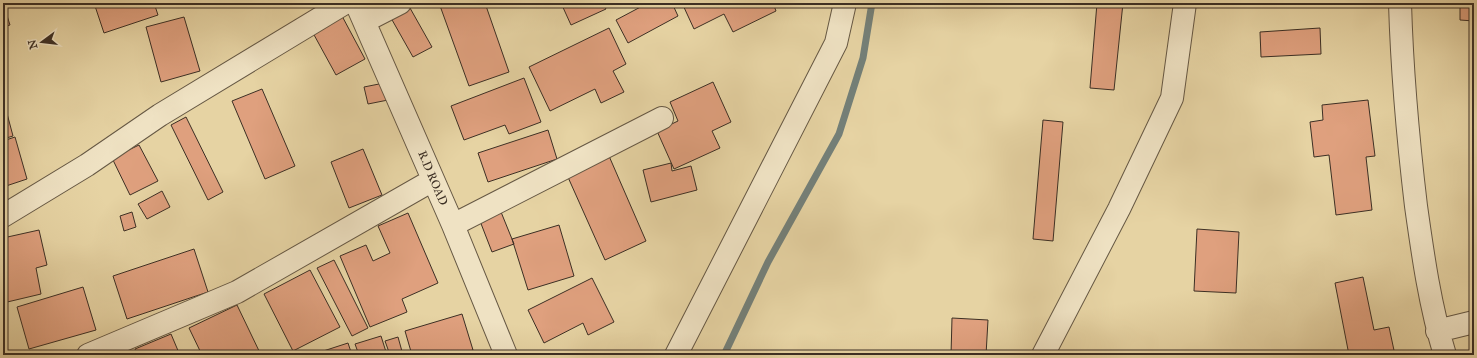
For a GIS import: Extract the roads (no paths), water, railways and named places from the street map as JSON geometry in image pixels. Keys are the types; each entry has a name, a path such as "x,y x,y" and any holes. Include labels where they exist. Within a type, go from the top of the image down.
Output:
{"street":[{"path":"3,216 87,165 160,114 345,3"},
{"path":"360,12 400,3"},
{"path":"676,355 836,43 845,3"},
{"path":"1043,355 1119,209 1172,98 1185,3"},
{"path":"1400,3 1410,158 1423,255 1437,331 1445,355"},
{"name":"R.D ROAD","path":"360,12 453,225 506,355"},
{"path":"453,225 662,118"},
{"path":"88,355 237,292 433,180"},
{"path":"1437,331 1474,322"}],"waterway":[{"path":"724,355 768,262 839,134 863,58 872,3"}]}
